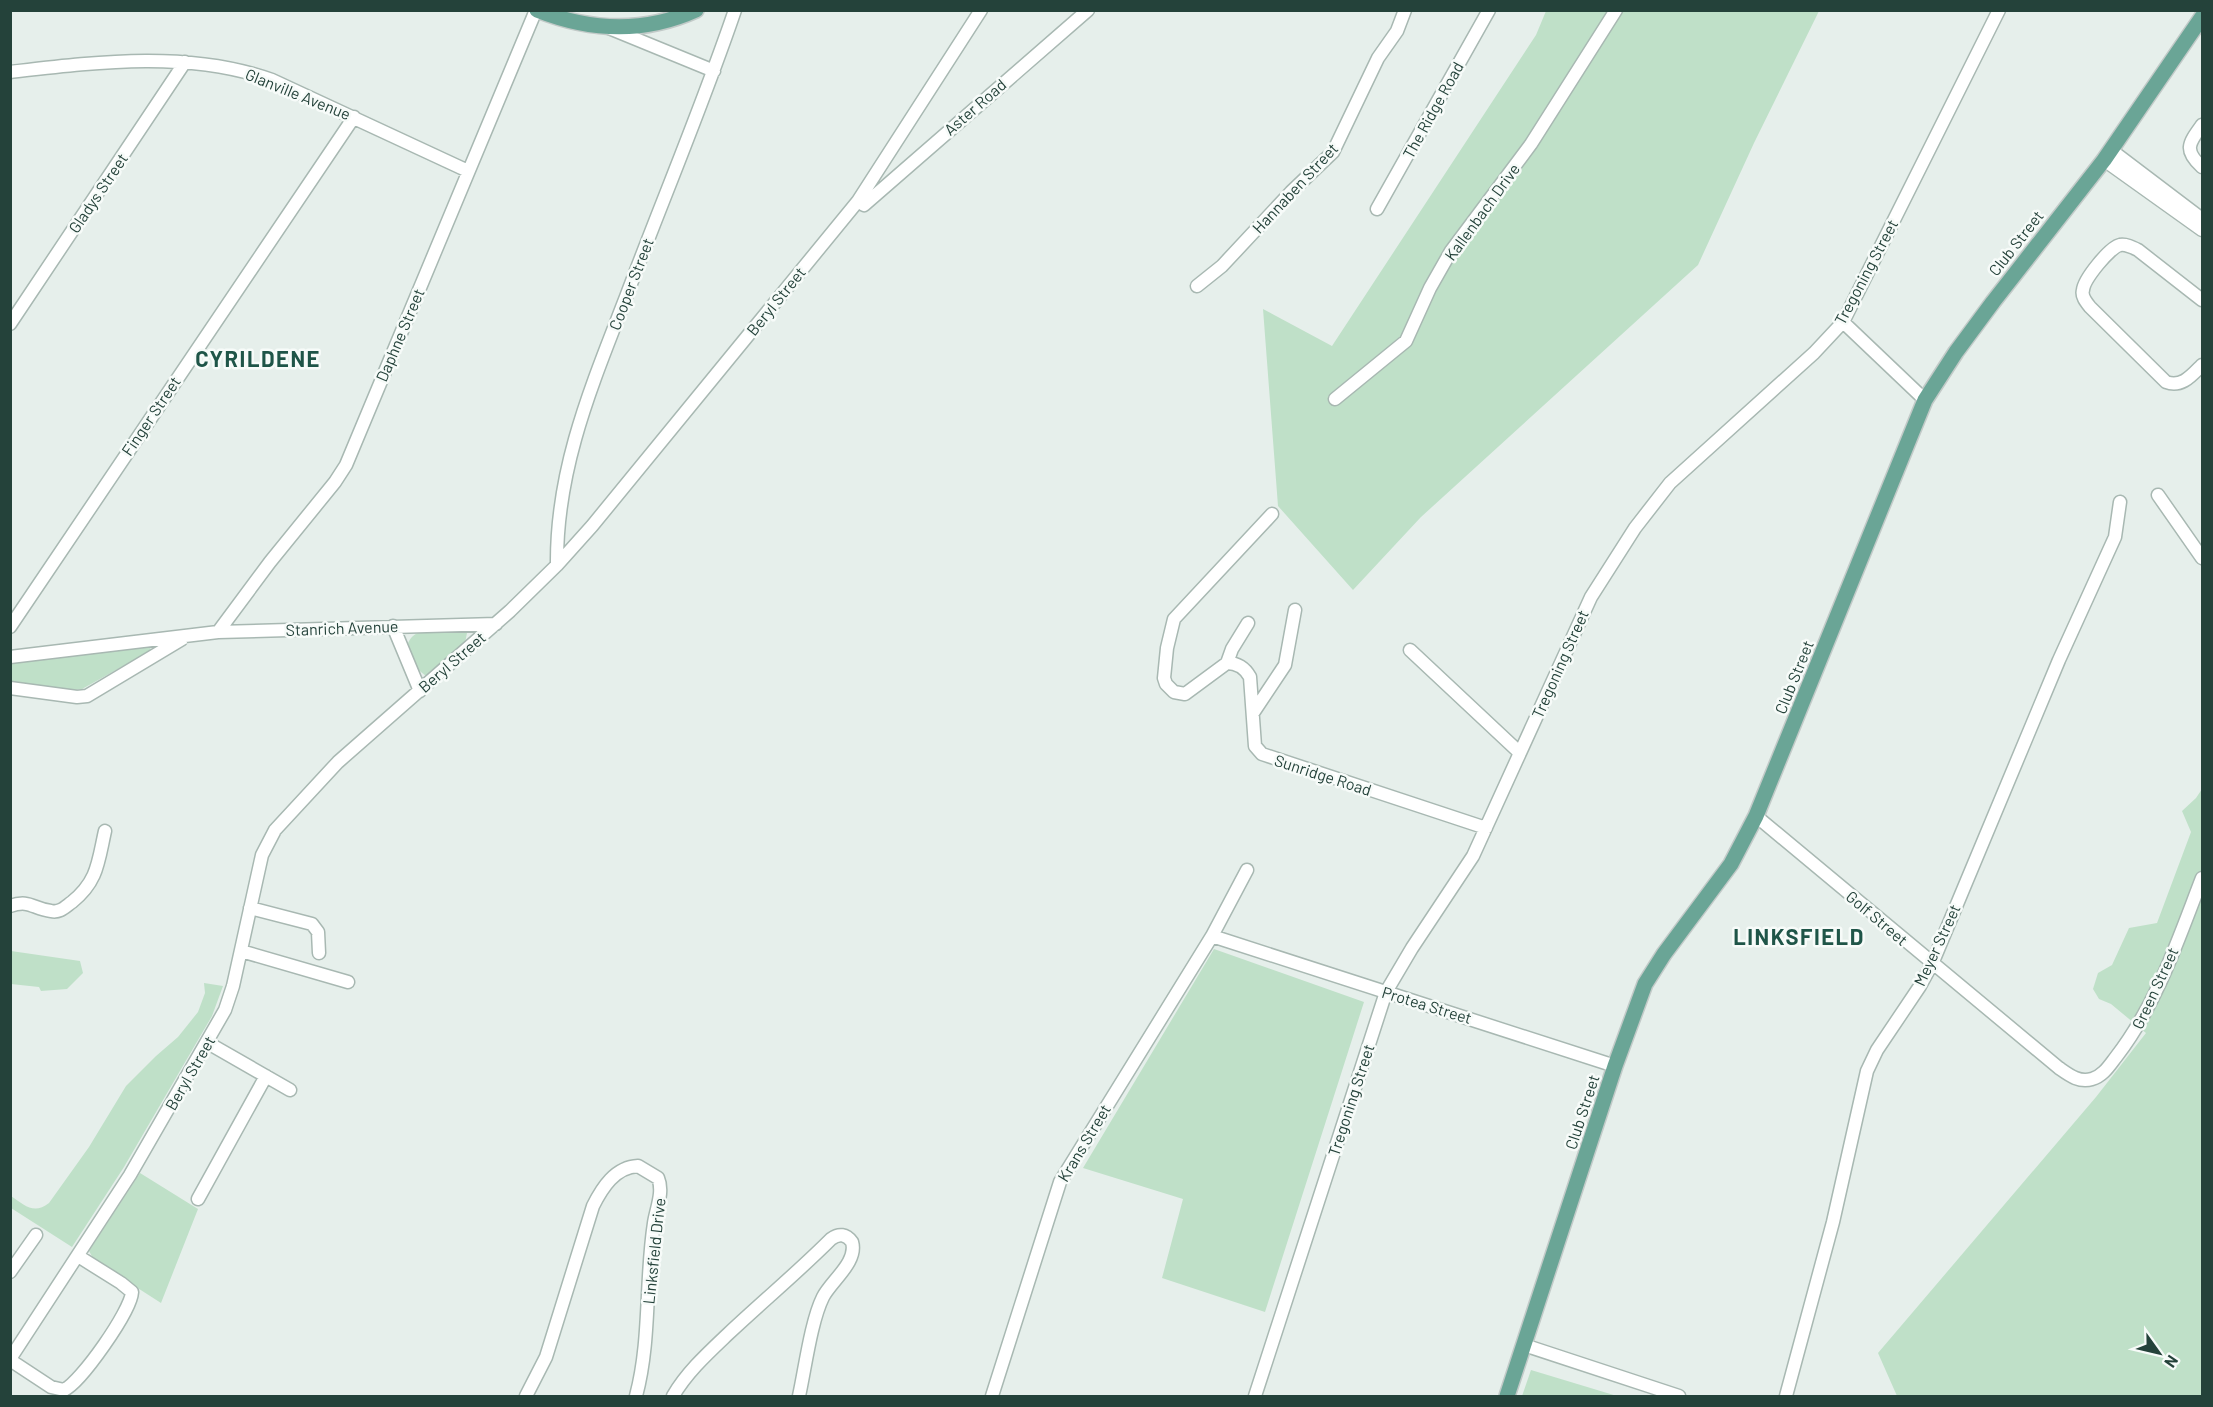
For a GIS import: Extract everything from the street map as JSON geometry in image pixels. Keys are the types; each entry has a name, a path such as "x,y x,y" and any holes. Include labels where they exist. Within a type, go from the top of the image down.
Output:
{"main road":[{"path":"536,10 568,21 609,28 662,23 696,10"},
{"name":"Club Street","path":"1508,1396 1615,1066 1646,984 1664,954 1731,864 1756,816 1925,400 1956,352 2107,155 2201,21"}],"street":[{"name":"Daphne Street","path":"218,632 346,465 536,10"},
{"name":"Cooper Street","path":"557,565 564,486 578,422 714,71 735,10"},
{"name":"Beryl Street","path":"10,1359 130,1175 208,1043 229,1001 262,855 275,830 338,762 496,624 557,565 598,518 861,203 981,10"},
{"name":"Aster Road","path":"861,203 1088,10"},
{"name":"Hannaben Street","path":"1197,286 1222,266 1291,192 1333,152 1378,58 1397,31 1405,10"},
{"name":"The Ridge Road","path":"1377,209 1489,10"},
{"name":"Kallenbach Drive","path":"1335,399 1406,341 1430,288 1451,251 1527,150 1616,10"},
{"name":"Tregoning Street","path":"1255,1396 1386,992 1412,948 1473,856 1591,597 1662,491 1814,353 1843,322 1999,10"},
{"path":"609,28 714,71"},
{"name":"Glanville Avenue","path":"10,72 68,65 125,62 210,64 265,77 468,171"},
{"name":"Gladys Street","path":"10,324 185,62"},
{"name":"Finger Street","path":"10,627 354,117"},
{"path":"2202,125 2191,141 2190,147 2193,157 2202,167"},
{"path":"2107,155 2202,219"},
{"path":"2107,155 2202,230"},
{"path":"2202,300 2138,250 2126,245 2116,246 2110,250 2083,289 2083,296 2090,307 2166,382 2177,384 2183,382 2202,365"},
{"path":"1843,322 1925,400"},
{"path":"2158,495 2202,558"},
{"name":"Meyer Street","path":"1786,1396 1833,1222 1867,1071 1877,1050 1932,964 2063,650 2115,537 2120,502"},
{"path":"1248,623 1232,649 1227,663 1185,694 1174,692 1166,684 1164,678 1167,648 1177,614 1272,514"},
{"path":"1253,713 1285,665 1295,610"},
{"name":"Stanrich Avenue","path":"10,657 218,632 496,624"},
{"path":"393,627 420,691"},
{"name":"Stanrich Avenue","path":"10,688 77,697 87,696 188,636"},
{"path":"1410,650 1521,753"},
{"name":"Sunridge Road","path":"1227,663 1237,664 1247,671 1250,677 1255,746 1262,754 1486,828"},
{"name":"Golf Street","path":"1756,816 2059,1068 2075,1078 2086,1080"},
{"path":"10,906 27,903 43,910 58,911 79,896 94,876 105,831"},
{"name":"Krans Street","path":"992,1396 1060,1182 1212,936 1247,870"},
{"name":"Green Street","path":"2086,1080 2102,1074 2139,1025 2165,973 2202,878"},
{"path":"250,908 312,924 318,932 319,952"},
{"name":"Protea Street","path":"1212,936 1615,1066"},
{"path":"241,951 348,982"},
{"path":"208,1043 290,1090"},
{"path":"198,1199 266,1076"},
{"name":"Linksfield Drive","path":"526,1396 546,1357 593,1206 600,1193 615,1175 623,1169 638,1166 658,1178 660,1190 650,1256 642,1373 636,1396"},
{"path":"10,1272 36,1235"},
{"path":"673,1396 700,1361 831,1239 840,1235 849,1238 852,1242 853,1254 823,1296 799,1396"},
{"path":"10,1359 51,1387 63,1390 74,1384 102,1346 129,1305 132,1292 78,1256"},
{"path":"1524,1345 1679,1396"}],"green space":[{"path":"1546,11 1819,11 1754,143 1698,265 1421,517 1353,590 1278,506 1263,309 1332,346 1536,35"},
{"path":"425,631 463,631 467,633 465,643 426,676 416,668 408,643 415,635"},
{"path":"151,645 150,651 82,689 11,682 11,662"},
{"path":"2202,789 2202,1396 1897,1396 1878,1353 2096,1097 2146,1033 2111,1004 2099,999 2093,989 2098,973 2112,965 2129,928 2157,923 2191,832 2182,811"},
{"path":"1214,949 1364,1002 1265,1312 1162,1278 1183,1199 1083,1168"},
{"path":"11,951 80,961 83,973 67,989 41,991 39,987 11,984"},
{"path":"204,983 223,986 212,1016 124,1167 72,1247 11,1208 11,1196 34,1208 44,1207 49,1203 89,1147 126,1086 178,1037 198,1012 205,993"},
{"path":"140,1173 198,1209 161,1303 94,1260 89,1251"},
{"path":"1531,1370 1617,1396 1522,1396"}],"district":[{"name":"CYRILDENE","path":"258,359"},
{"name":"LINKSFIELD","path":"1799,937"}]}
